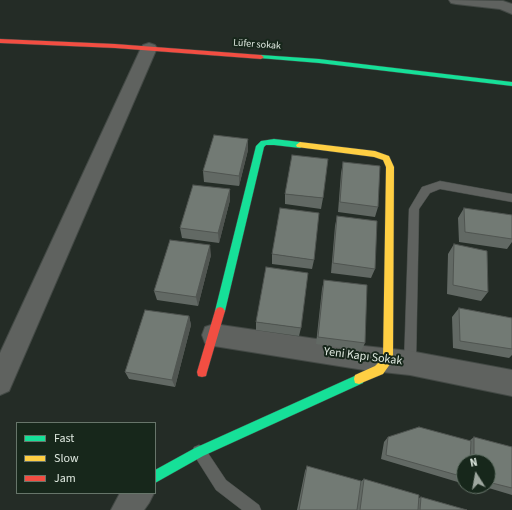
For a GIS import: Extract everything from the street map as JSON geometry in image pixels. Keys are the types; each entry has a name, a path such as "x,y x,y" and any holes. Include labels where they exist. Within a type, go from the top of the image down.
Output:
{"street":[{"path":"456,0 503,5 512,10"},
{"name":"Lüfer sokak","path":"0,41 149,48 319,61 512,84"},
{"path":"0,382 149,48"},
{"path":"156,476 199,452 399,361 390,166 386,158 375,154 274,142 264,143 260,146 214,335 202,372"},
{"name":"Yeni Kapı Sokak","path":"214,335 364,358 399,361 512,383"},
{"path":"126,510 139,494"}],"lane":[{"path":"399,361 414,209 426,190 440,185 512,198"},
{"path":"199,452 221,484 254,510"}],"building":[{"path":"214,135 248,139 239,176 203,171"},
{"path":"292,155 328,159 323,198 285,194"},
{"path":"343,162 380,166 378,207 340,202"},
{"path":"193,185 230,189 218,233 180,228"},
{"path":"280,208 319,213 314,260 272,254"},
{"path":"464,208 512,215 512,239 465,232"},
{"path":"337,216 377,221 375,269 333,263"},
{"path":"170,240 210,245 196,297 154,291"},
{"path":"454,244 487,251 488,292 453,285"},
{"path":"266,267 308,273 301,328 256,322"},
{"path":"324,280 367,285 365,343 318,337"},
{"path":"459,308 512,318 512,349 460,341"},
{"path":"145,310 189,316 172,380 125,372"},
{"path":"419,427 471,441 470,454 456,454 456,475 386,455 388,437"},
{"path":"474,437 512,447 512,488 496,484 496,454 474,454"},
{"path":"307,466 361,481 357,510 299,510"},
{"path":"364,479 419,495 418,510 360,510"},
{"path":"421,497 467,510 420,510"}],"traffic: fast":[{"path":"261,57 319,61 512,84"},
{"path":"220,311 260,146 264,143 274,142 300,145"},
{"path":"156,476 199,452 359,379"}],"traffic: slow":[{"path":"300,145 375,154 386,158 390,167 388,360 379,370 359,379"}],"traffic: jam":[{"path":"0,41 115,46 261,57"},
{"path":"202,372 220,311"}]}
